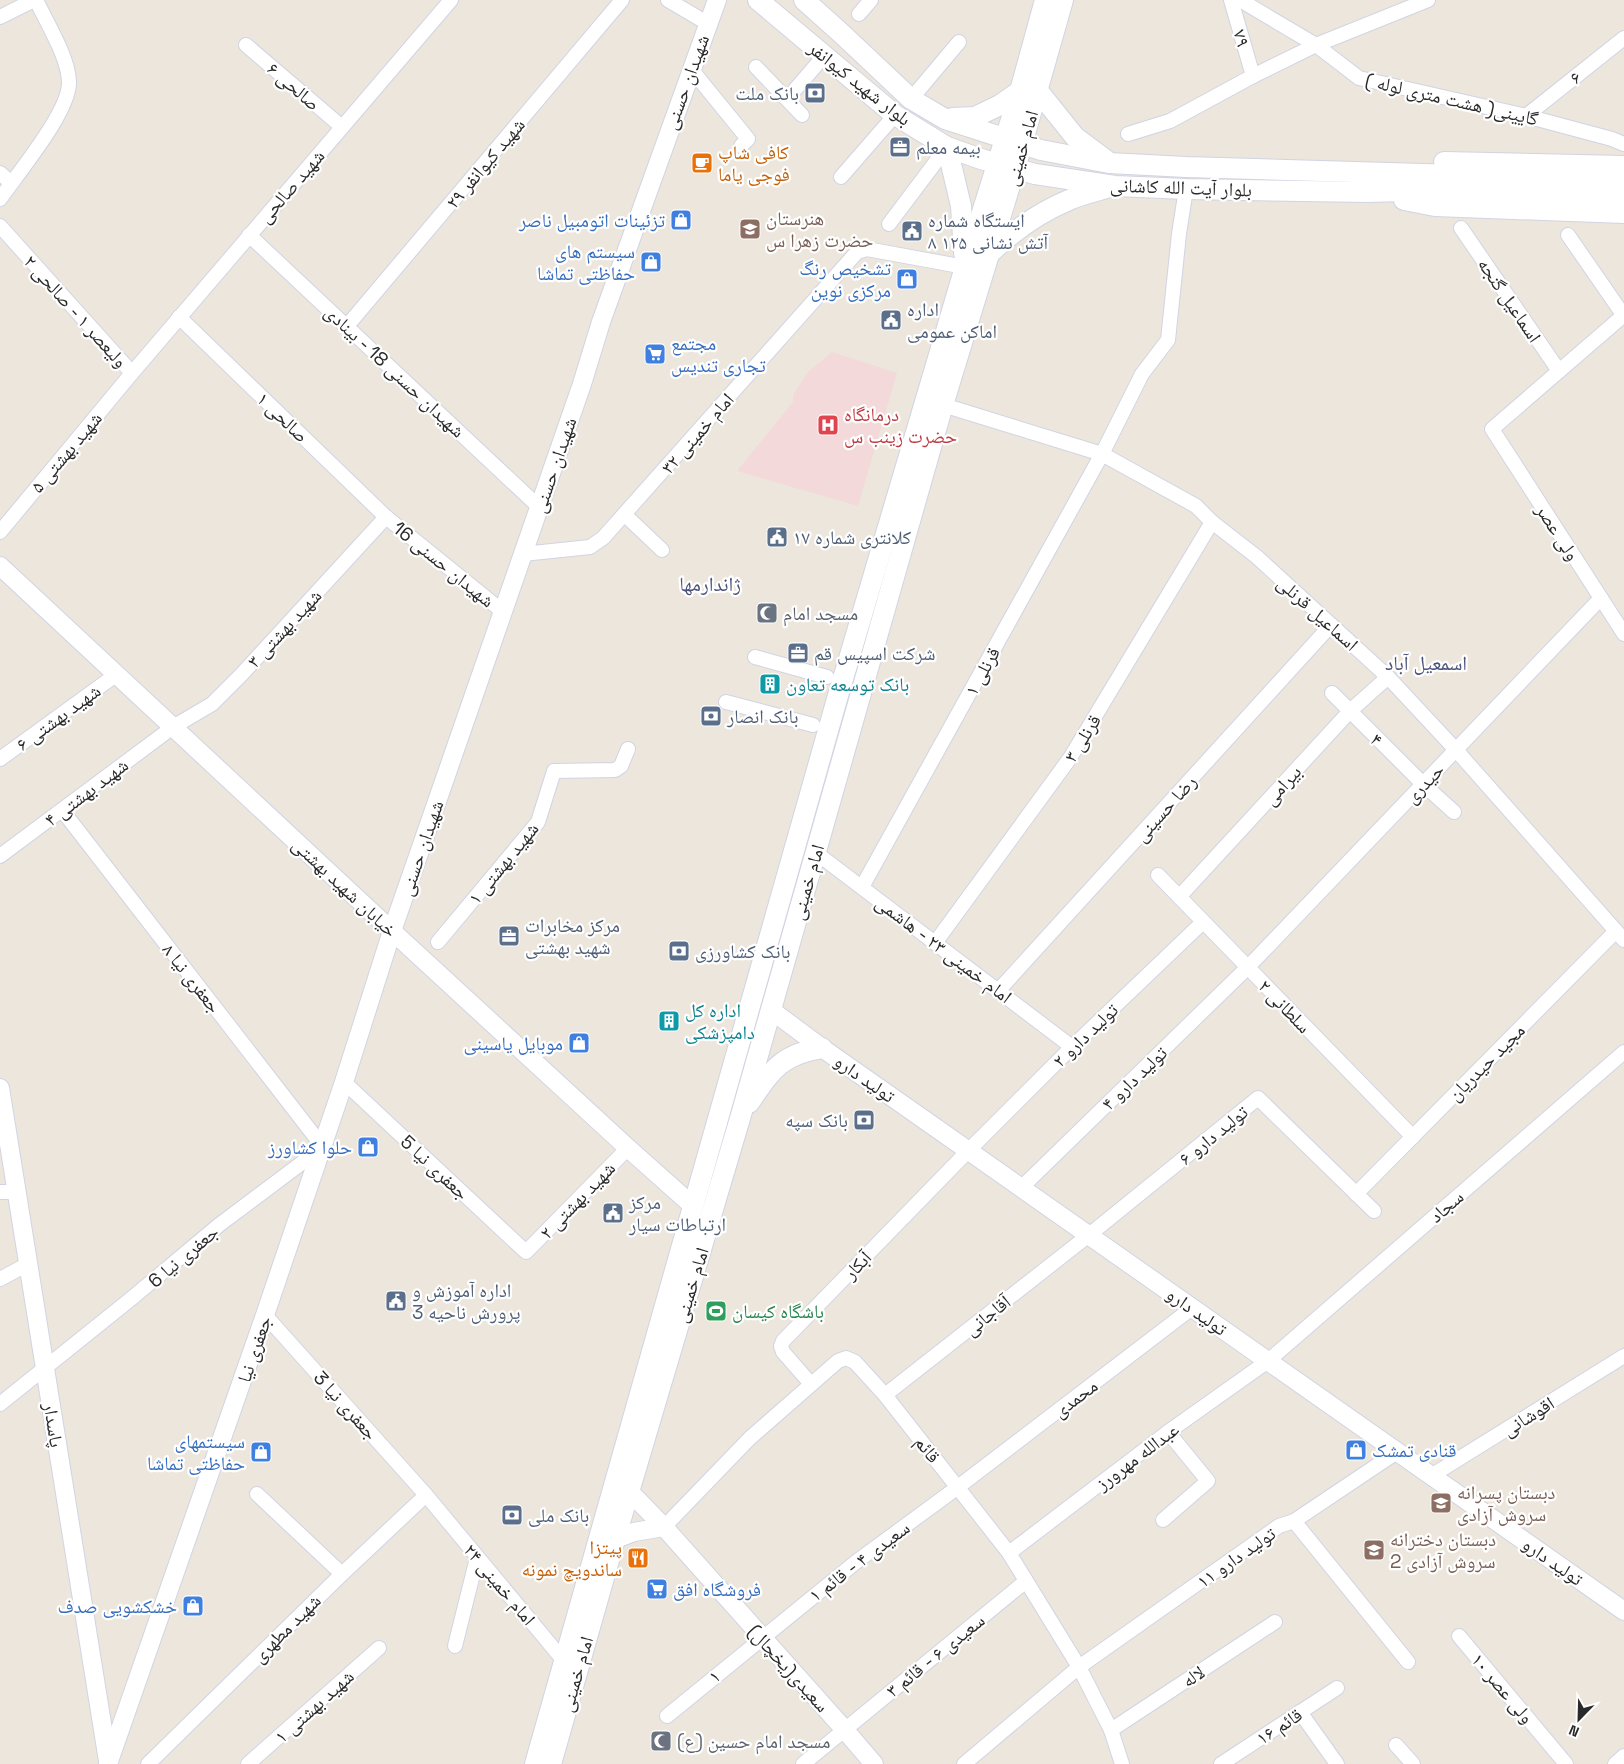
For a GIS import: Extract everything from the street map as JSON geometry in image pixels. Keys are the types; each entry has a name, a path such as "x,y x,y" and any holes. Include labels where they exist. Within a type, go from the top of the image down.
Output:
{"main road":[{"name":"بلوار شهید کیوانفر","path":"758,0 895,115 947,147 1006,166"},
{"name":"بلوار شهید کیوانفر","path":"804,0 911,99 945,119 1013,142"},
{"name":"امام خمینی","path":"1029,91 1045,0"},
{"name":"امام خمینی","path":"535,1764 615,1539 741,1115 943,405 989,254 1006,166 1029,91 1063,0"},
{"path":"945,119 975,117 1029,91 1075,137 1110,163"},
{"name":"بلوار آیت الله کاشانی","path":"1013,142 1041,150 1110,163 1186,167 1367,171 1474,177 1624,180"},
{"path":"947,147 961,206 965,267"},
{"name":"بلوار آیت الله کاشانی","path":"1367,171 1409,161 1624,166"},
{"name":"امام خمینی","path":"551,1764 571,1663 602,1530 693,1206 832,718 965,267 1006,166"},
{"name":"بلوار آیت الله کاشانی","path":"1006,166 1035,174 1115,186 1186,190 1368,192 1441,190 1624,194"},
{"path":"989,254 1004,239 1042,214 1069,200 1115,186"},
{"name":"بلوار آیت الله کاشانی","path":"1368,192 1435,206 1624,214"},
{"path":"741,1115 770,1073 786,1060 803,1051 822,1048"},
{"path":"693,1206 713,1211"}],"street":[{"path":"0,17 35,0 66,63 69,82 67,98 56,120 0,199"},
{"name":"شهید صالحی","path":"132,373 450,0"},
{"name":"شهید کیوانفر ۲۹","path":"347,326 622,0"},
{"path":"668,0 708,23"},
{"name":"شهیدان حسنی","path":"392,931 523,554 601,322 717,0"},
{"path":"859,14 871,0"},
{"name":"۷۹","path":"1231,0 1252,76"},
{"name":"گایینی( هشت متری لوله )","path":"1240,0 1316,44 1359,78 1526,116 1612,139 1624,144"},
{"path":"1128,134 1170,121 1252,76 1316,44 1428,0"},
{"name":"۶","path":"1526,116 1624,38"},
{"path":"911,99 959,42"},
{"name":"صالحی ۶","path":"246,45 342,127"},
{"path":"787,99 824,56"},
{"path":"756,67 802,115"},
{"path":"691,69 748,139 741,146"},
{"path":"841,177 895,115"},
{"path":"889,224 947,147"},
{"path":"0,173 11,183"},
{"name":"قرنلی ۱","path":"862,887 1102,454 1142,374 1168,340 1179,234 1186,190"},
{"name":"ولیعصر ۱ - صالحی ۲","path":"0,226 132,373"},
{"name":"اسماعیل گنجه","path":"1461,228 1559,371"},
{"name":"شهیدان حسنی 18 - بینادی","path":"250,235 539,507"},
{"path":"1559,371 1624,315 1568,235"},
{"name":"امام خمینی ۳۲","path":"523,554 590,547 603,538 857,252 867,249 965,267"},
{"name":"صالحی ۱","path":"179,317 386,517"},
{"name":"ولی عصر","path":"1559,371 1492,429 1624,634"},
{"name":"شهید بهشتی ۵","path":"0,532 132,373"},
{"name":"اسماعیل قرنلی","path":"943,405 1102,454 1196,506 1212,522 1256,557 1388,677 1456,750 1620,935"},
{"path":"624,516 662,550"},
{"name":"شهیدان حسنی 16","path":"386,517 502,611"},
{"name":"شهید بهشتی ۳","path":"173,728 212,704 386,517"},
{"name":"قرنلی ۳","path":"935,943 1070,758 1212,522"},
{"name":"خیابان شهید بهشتی","path":"0,566 392,931 693,1206"},
{"name":"حیدری","path":"1248,967 1600,598"},
{"name":"رضا حسینی","path":"998,991 1331,625"},
{"path":"756,656 827,677"},
{"name":"شهید بهشتی ۶","path":"0,759 117,674"},
{"name":"بیرامی","path":"1179,897 1350,711 1388,677"},
{"name":"۴","path":"1332,693 1423,784 1454,812"},
{"path":"726,702 813,725"},
{"name":"شهید بهشتی ۴","path":"0,856 173,728"},
{"name":"شهید بهشتی ۱","path":"438,942 538,822 554,772 615,770 620,766 628,749"},
{"name":"جعفری نیا ۸","path":"62,810 323,1147"},
{"name":"امام خمینی ۲۳ - هاشمی","path":"816,852 1072,1047"},
{"name":"۲ سلطانی","path":"1158,875 1412,1137"},
{"name":"تولید دارو ۲","path":"968,1150 1072,1047 1203,922"},
{"name":"جعفری نیا","path":"108,1764 266,1315 323,1147 392,931"},
{"name":"مجید حیدریان","path":"1356,1194 1620,935"},
{"name":"تولید دارو ۴","path":"1021,1188 1248,967"},
{"name":"تولید دارو","path":"771,1010 822,1048 1624,1611"},
{"name":"سجاد","path":"1268,1361 1624,1052"},
{"name":"جعفری نیا 5","path":"344,1082 526,1252"},
{"name":"پاسدار","path":"0,1088 8,1192 28,1264 108,1764"},
{"name":"تولید دارو ۶","path":"1089,1235 1258,1098 1374,1210"},
{"name":"جعفری نیا 6","path":"0,1404 219,1225 323,1147"},
{"name":"شهید بهشتی ۲","path":"526,1252 628,1148"},
{"name":"آبکار","path":"811,1384 783,1352 781,1346 783,1341 968,1150"},
{"name":"آقاجانی","path":"885,1394 1089,1235"},
{"path":"0,1279 28,1264"},
{"name":"محمدی","path":"958,1487 1192,1308"},
{"name":"جعفری نیا 3","path":"266,1315 426,1495"},
{"name":"اقوشانی","path":"1431,1476 1624,1356"},
{"name":"قائم","path":"664,1527 750,1438 811,1384 838,1361 846,1358 855,1362 885,1394 1009,1553 1079,1667 1111,1730 1122,1764"},
{"name":"عبدالله مهرورز","path":"1009,1553 1168,1432 1268,1361"},
{"path":"1163,1520 1208,1481 1168,1432"},
{"name":"تولید دارو ۱۱","path":"964,1764 1079,1667 1279,1526 1294,1520 1397,1452"},
{"name":"سعیدی ۴ - قائم ۱","path":"762,1637 856,1562 958,1487"},
{"name":"سعیدی(یخچال)","path":"629,1491 664,1527 874,1764"},
{"path":"258,1494 342,1574"},
{"name":"امام خمینی ۲۴","path":"426,1495 478,1558 571,1663"},
{"name":"شهید مطهری","path":"148,1764 342,1574 426,1495"},
{"path":"1294,1520 1408,1662"},
{"path":"615,1539 634,1532 664,1527"},
{"path":"455,1646 478,1558"},
{"name":"سعیدی ۶ - قائم ۳","path":"803,1764 1026,1580"},
{"name":"لاله","path":"1111,1730 1275,1622"},
{"name":"ولی عصر ۱۰","path":"1460,1636 1566,1764"},
{"name":"۱","path":"667,1716 762,1637"},
{"name":"شهید بهشتی ۱","path":"248,1764 380,1648"},
{"name":"قائم ۱۶","path":"1221,1764 1337,1688"},
{"path":"1300,1712 1337,1764"},
{"path":"1396,1745 1413,1764"},
{"path":"1615,1764 1624,1756"}],"shaded area":[{"name":"درمانگاه حضرت زینب س","path":"832,352 897,373 858,506 737,471 793,402 793,395 808,372"}],"place":[{"name":"بانک ملت","path":"815,93"},
{"name":"بیمه معلم","path":"900,147"},
{"name":"کافی شاپ فوجی یاما","path":"702,163"},
{"name":"تزئینات اتومبیل ناصر","path":"681,220"},
{"name":"هنرستان حضرت زهرا س","path":"750,229"},
{"name":"ایستگاه شماره ۸ آتش نشانی ۱۲۵","path":"912,231"},
{"name":"سیستم های حفاظتی تماشا","path":"651,262"},
{"name":"تشخیص رنگ مرکزی نوین","path":"907,279"},
{"name":"اداره اماکن عمومی","path":"891,320"},
{"name":"مجتمع تجاری تندیس","path":"655,354"},
{"name":"درمانگاه حضرت زینب س","path":"828,425"},
{"name":"کلانتری شماره ۱۷","path":"777,537"},
{"name":"مسجد امام","path":"767,613"},
{"name":"شرکت اسپیس قم","path":"798,653"},
{"name":"بانک توسعه تعاون","path":"770,684"},
{"name":"بانک انصار","path":"711,716"},
{"name":"مرکز مخابرات شهید بهشتی","path":"509,936"},
{"name":"بانک کشاورزی","path":"679,951"},
{"name":"اداره کل دامپزشکی","path":"669,1021"},
{"name":"موبایل یاسینی","path":"579,1043"},
{"name":"بانک سپه","path":"864,1120"},
{"name":"حلوا کشاورز","path":"368,1147"},
{"name":"مرکز ارتباطات سیار","path":"613,1213"},
{"name":"اداره آموزش و پرورش ناحیه 3","path":"396,1301"},
{"name":"باشگاه کیسان","path":"716,1311"},
{"name":"قنادی تمشک","path":"1356,1450"},
{"name":"سیستمهای حفاظتی تماشا","path":"261,1452"},
{"name":"دبستان پسرانه سروش آزادی","path":"1441,1503"},
{"name":"بانک ملی","path":"512,1515"},
{"name":"دبستان دخترانه سروش آزادی 2","path":"1374,1550"},
{"name":"پیتزا ساندویچ نمونه","path":"638,1558"},
{"name":"فروشگاه افق","path":"657,1589"},
{"name":"خشکشویی صدف","path":"193,1606"},
{"name":"مسجد امام حسین (ع)","path":"661,1741"}],"district":[{"name":"ژاندارمها","path":"710,584"},
{"name":"اسمعیل آباد","path":"1426,663"}]}
